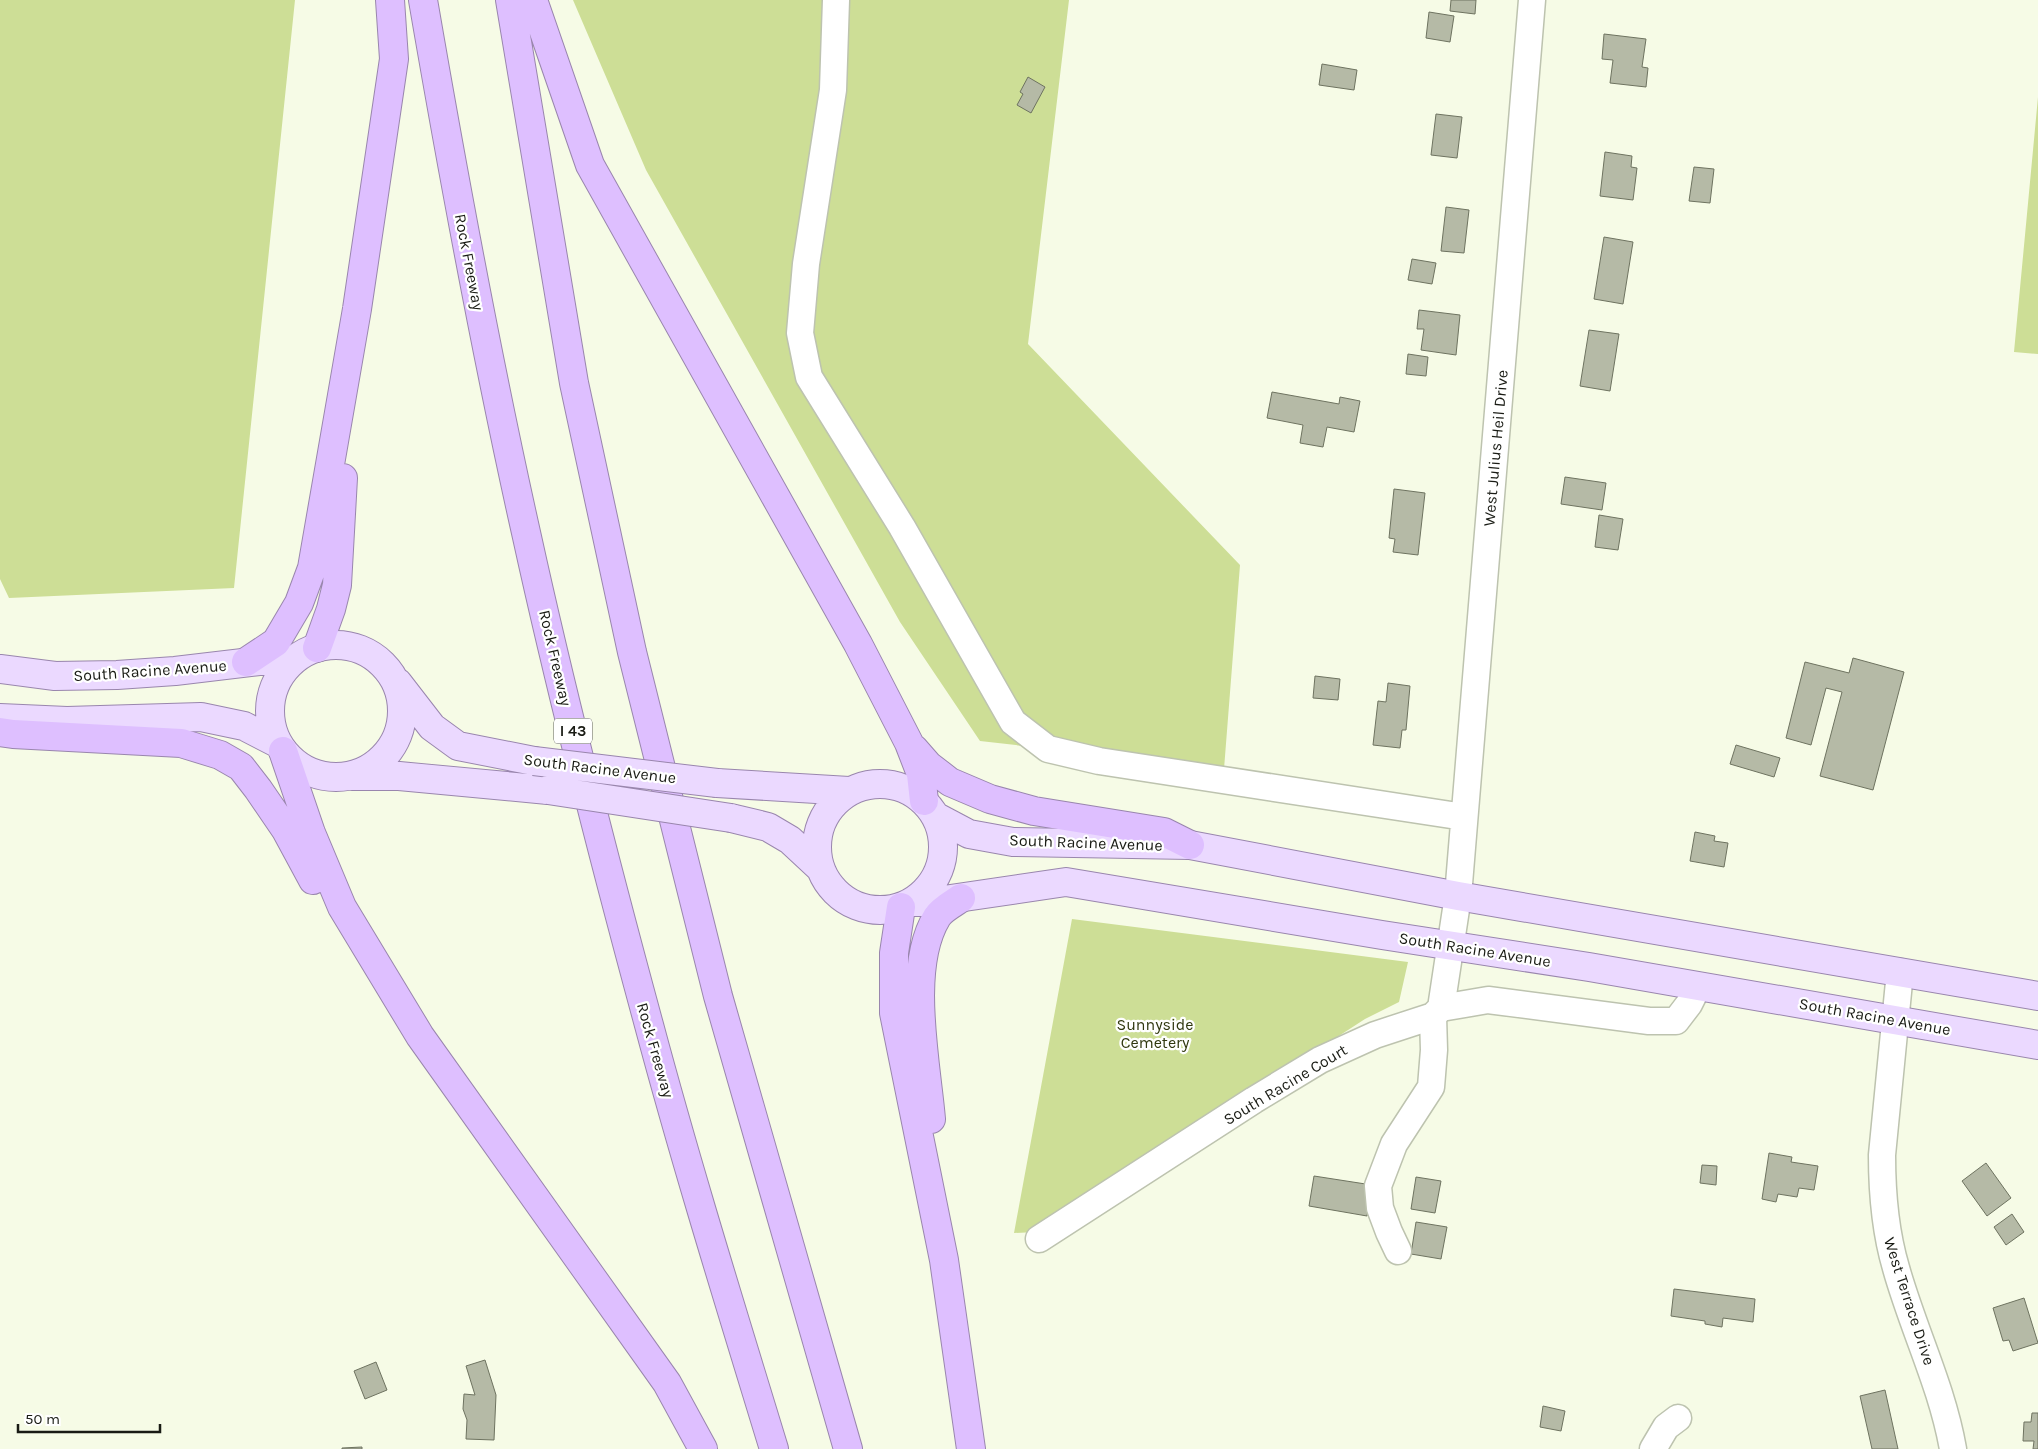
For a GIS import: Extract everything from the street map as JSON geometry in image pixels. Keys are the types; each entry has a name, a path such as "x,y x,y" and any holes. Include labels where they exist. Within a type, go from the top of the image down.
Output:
{"highway":[{"path":"246,662 276,642 299,603 312,568 357,309 394,59 390,0"},
{"name":"Rock Freeway","path":"423,0 443,118 486,344 527,538 577,748 649,1027 774,1449"},
{"path":"510,0 574,383 632,652 718,996 848,1449"},
{"path":"533,0 590,165 858,644 909,743 921,774 930,808"},
{"path":"308,652 331,609 337,585 343,466 357,309"},
{"path":"0,732 181,743 220,755 241,767 286,830 336,923 376,984 420,1036"},
{"path":"909,743 928,765 950,782 990,799 1034,811 1164,832 1190,845"},
{"path":"280,747 311,834 342,907 420,1036 667,1383 703,1449"},
{"path":"944,1260 929,1089 920,1015 924,950 938,915 961,898"},
{"path":"906,904 894,953 894,1012 944,1260 972,1449"}],"main road":[{"path":"0,718 67,720 201,717 244,726 280,747 293,762 311,773 330,778 351,776 371,768 388,752 398,733 402,711 398,689 387,670 373,657 355,648 336,645 308,652 282,673 273,690 271,717 280,747"},
{"name":"South Racine Avenue","path":"0,669 55,676 117,675 175,671 308,652"},
{"name":"South Racine Avenue","path":"387,670 432,727 458,746 534,761 718,783 849,791"},
{"name":"South Racine Avenue","path":"351,776 399,776 548,790 731,818 768,827 790,840 820,867"},
{"path":"868,784 888,784 908,789 930,808 942,831 943,847 941,864 935,879 925,892 906,904 881,911 861,908 843,899 829,885 820,867 816,846 820,824 832,805 849,791 868,784"},
{"name":"South Racine Avenue","path":"930,808 969,834 1013,842 1190,845 1458,896 2038,996"},
{"name":"South Racine Avenue","path":"906,904 961,898 1066,882 1698,986 2038,1045"}],"street":[{"path":"836,0 833,90 806,264 800,332 809,377 902,527 1013,722 1048,749 1100,761 1464,817"},
{"name":"West Julius Heil Drive","path":"1458,896 1532,0"},
{"path":"1398,1251 1380,1208 1378,1186 1394,1144 1431,1087 1437,1012 1451,945 1458,896"},
{"name":"West Terrace Drive","path":"1900,972 1882,1155 1882,1183 1886,1226 1896,1268 1938,1387 1953,1449"},
{"name":"South Racine Court","path":"1039,1239 1254,1100 1320,1060 1375,1035 1437,1012 1488,1000 1649,1021 1676,1021 1689,1004 1698,986"},
{"path":"1653,1449 1663,1432 1678,1418"}],"green space":[{"path":"0,0 295,0 234,588 9,598 0,579"},
{"path":"573,0 1069,0 1028,344 1240,565 1224,769 980,741 900,622 646,170"},
{"path":"2038,97 2038,354 2014,352"},
{"name":"Sunnyside Cemetery","path":"1072,919 1408,962 1399,1002 1365,1019 1036,1232 1014,1233"}],"building":[{"path":"1451,0 1476,0 1475,14 1450,11"},
{"path":"1429,12 1454,16 1450,42 1426,38"},
{"path":"1604,34 1646,39 1642,67 1648,68 1646,87 1610,83 1613,60 1602,59"},
{"path":"1322,64 1357,70 1354,90 1319,85"},
{"path":"1028,77 1045,87 1031,113 1017,105 1023,94 1020,92"},
{"path":"1436,114 1462,117 1457,158 1431,155"},
{"path":"1605,152 1632,156 1631,167 1637,168 1633,200 1600,196"},
{"path":"1694,167 1714,169 1710,203 1689,201"},
{"path":"1446,207 1469,210 1464,253 1441,251"},
{"path":"1604,237 1633,242 1623,304 1594,299"},
{"path":"1412,259 1436,263 1432,284 1408,280"},
{"path":"1419,310 1460,315 1456,355 1421,350 1424,329 1417,329"},
{"path":"1589,330 1619,334 1610,391 1580,386"},
{"path":"1408,354 1428,357 1426,376 1406,374"},
{"path":"1272,392 1339,404 1340,397 1360,401 1354,432 1327,427 1323,447 1300,443 1303,425 1267,418"},
{"path":"1565,477 1606,483 1602,510 1561,504"},
{"path":"1394,489 1425,493 1418,555 1393,552 1395,539 1389,538"},
{"path":"1599,515 1623,519 1618,550 1595,547"},
{"path":"1853,658 1904,672 1873,790 1820,776 1842,692 1826,688 1811,745 1786,738 1805,662 1849,673"},
{"path":"1315,676 1340,679 1338,700 1313,698"},
{"path":"1388,683 1410,686 1406,730 1402,730 1400,748 1373,745 1378,701 1386,702"},
{"path":"1736,745 1780,758 1774,777 1730,764"},
{"path":"1695,832 1715,836 1714,841 1728,843 1724,867 1690,861"},
{"path":"1769,1153 1792,1157 1791,1162 1818,1166 1814,1190 1799,1188 1797,1197 1778,1194 1776,1202 1762,1199"},
{"path":"1986,1163 2011,1198 1987,1216 1962,1181"},
{"path":"1702,1165 1717,1166 1716,1185 1700,1183"},
{"path":"1314,1176 1372,1185 1367,1216 1309,1206"},
{"path":"1416,1177 1441,1181 1435,1213 1411,1209"},
{"path":"2012,1214 2024,1232 2006,1245 1994,1227"},
{"path":"1416,1222 1447,1227 1441,1259 1411,1254"},
{"path":"1674,1289 1755,1299 1753,1322 1723,1318 1722,1327 1705,1324 1705,1321 1671,1316"},
{"path":"2024,1298 2038,1343 2013,1351 2009,1340 2003,1341 1993,1308"},
{"path":"485,1360 496,1395 494,1440 466,1439 467,1420 463,1409 464,1394 475,1395 466,1366"},
{"path":"376,1362 387,1390 365,1399 354,1371"},
{"path":"1885,1390 1898,1449 1872,1449 1860,1396"},
{"path":"1543,1406 1565,1411 1561,1431 1540,1427"},
{"path":"2032,1413 2038,1413 2038,1449 2033,1449 2034,1441 2023,1441 2024,1422 2031,1422"},
{"path":"362,1447 362,1449 342,1449 342,1448"}]}
